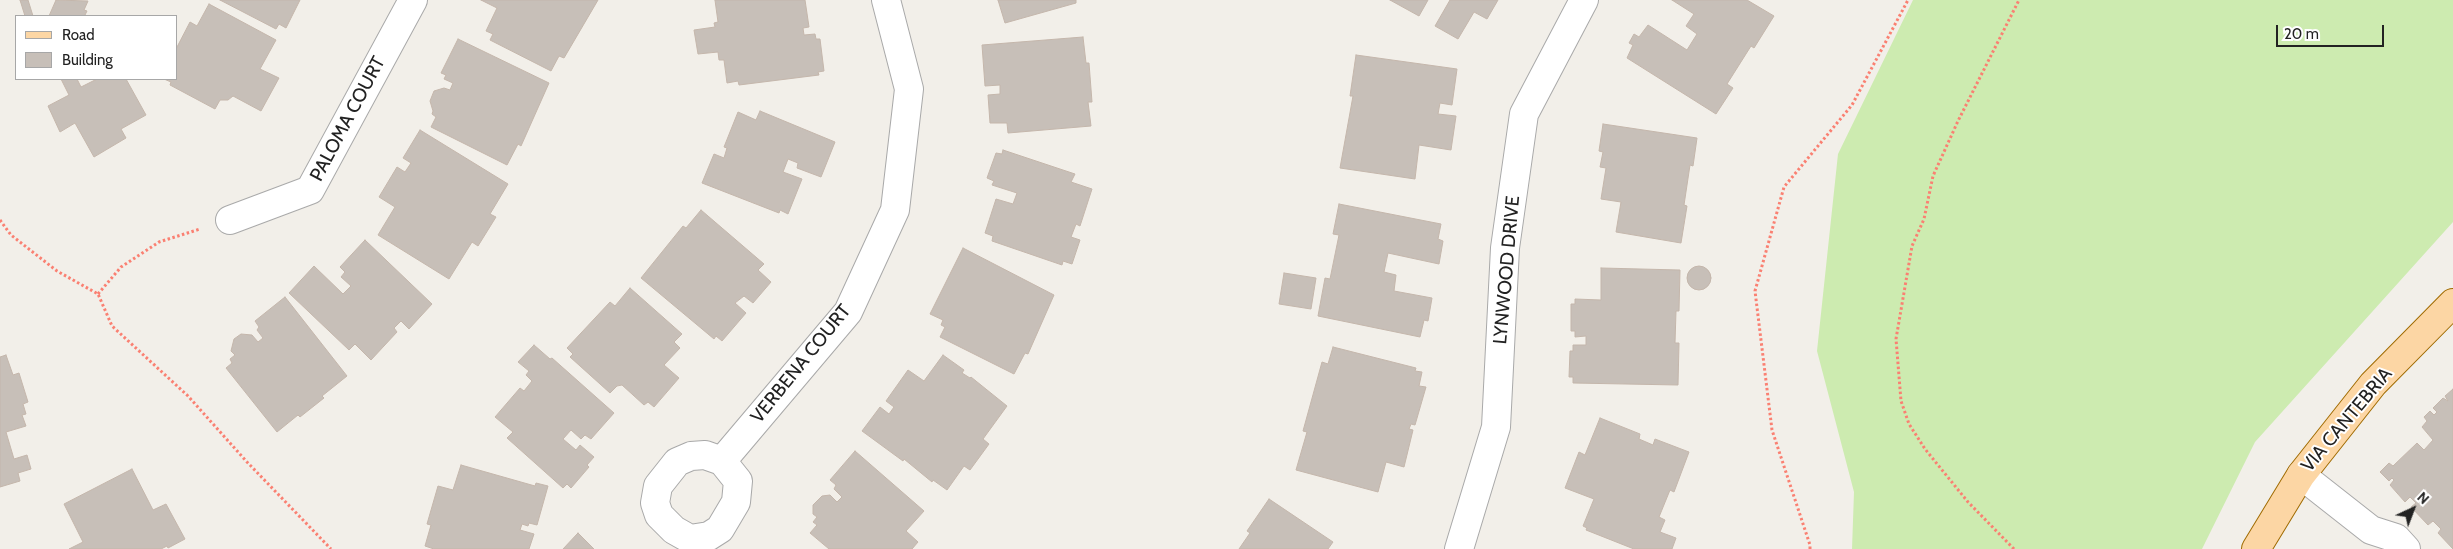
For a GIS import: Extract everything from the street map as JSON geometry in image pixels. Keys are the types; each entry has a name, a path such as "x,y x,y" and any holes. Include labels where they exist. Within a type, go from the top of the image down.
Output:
{"main road":[{"name":"VIA CANTEBRIA","path":"2256,549 2301,476 2373,384 2453,303"}],"street":[{"name":"PALOMA COURT","path":"230,220 310,190 413,0"},
{"name":"VERBENA COURT","path":"722,461 848,312 895,210 909,89 886,0"},
{"name":"LYNWOOD DRIVE","path":"1459,549 1496,427 1505,248 1524,114 1584,0"},
{"path":"2301,476 2373,540 2396,538 2406,549"}],"path":[{"path":"1810,549 1772,430 1756,291 1784,188 1852,105 1908,0"},
{"path":"2014,549 1968,502 1924,449 1909,424 1901,402 1896,338 1912,246 1924,219 1933,176 2019,0"},
{"path":"0,220 11,235 57,271 98,294 112,326 188,396 246,462 331,549"},
{"path":"98,294 121,267 159,242 230,220"}],"green space":[{"path":"1913,0 2453,0 2453,222 2255,442 2202,549 1852,549 1854,492 1817,351 1838,154"}],"building":[{"path":"20,0 28,0 33,15 25,15"},
{"path":"56,0 88,1 84,10 87,11 85,15 49,15"},
{"path":"220,0 300,0 286,28 279,24 276,29"},
{"path":"481,0 598,0 564,58 559,56 551,71 490,40 493,34 486,31 497,8"},
{"path":"715,0 805,0 809,27 803,28 804,35 815,34 816,39 820,39 824,71 818,72 819,75 739,85 738,81 727,83 724,60 719,60 718,52 698,54 694,30 715,27 714,23 718,22"},
{"path":"998,0 1076,0 1076,3 1005,23"},
{"path":"1390,0 1428,0 1419,16"},
{"path":"1450,0 1498,0 1487,19 1474,12 1458,39 1435,26"},
{"path":"1672,0 1747,0 1774,16 1754,48 1751,46 1727,84 1733,88 1716,114 1627,58 1633,45 1629,43 1634,34 1639,37 1648,25 1687,50 1697,34 1686,26 1694,14"},
{"path":"209,4 276,40 260,69 279,78 261,111 233,96 228,100 220,100 215,109 170,85 171,82 166,80 178,80 178,45 190,22 197,26"},
{"path":"1083,37 1086,63 1089,63 1092,102 1088,102 1091,126 1008,133 1007,123 990,123 988,95 1000,94 1000,85 985,86 982,45"},
{"path":"458,39 549,83 521,146 518,144 507,165 431,127 436,117 432,114 430,101 434,91 444,88 450,90 453,83 444,79 446,75 441,73"},
{"path":"1356,55 1457,69 1452,105 1440,103 1438,114 1456,116 1451,150 1419,145 1415,179 1340,168 1353,96 1350,96"},
{"path":"62,80 78,80 81,87 95,80 127,80 146,115 121,129 126,138 94,157 75,123 60,132 48,106 69,95"},
{"path":"760,111 835,142 821,177 797,168 798,163 788,159 783,172 802,179 788,214 780,210 779,213 702,183 714,154 724,158 727,148 724,147 738,112 756,120"},
{"path":"1603,124 1697,138 1693,166 1690,165 1684,205 1687,206 1681,243 1616,232 1621,202 1601,199 1606,168 1600,167 1603,152 1599,151"},
{"path":"420,130 508,184 490,214 496,217 478,246 472,242 449,279 378,235 395,207 379,197 397,167 405,172 411,163 403,158"},
{"path":"1003,150 1075,174 1071,182 1092,189 1080,226 1076,224 1071,237 1080,240 1072,264 1063,261 1062,265 992,241 993,236 985,233 996,199 1013,204 1017,193 992,185 994,181 987,178 996,153 1002,154"},
{"path":"1339,204 1441,224 1438,239 1443,241 1439,264 1388,253 1384,272 1396,275 1394,291 1432,298 1428,321 1424,320 1420,337 1318,316 1325,278 1330,279 1339,235 1333,234"},
{"path":"701,210 764,264 758,270 771,282 753,303 744,296 735,303 746,313 722,341 716,336 714,339 641,278 683,226 686,228"},
{"path":"365,240 432,304 409,329 401,321 394,328 397,332 371,360 355,344 349,350 289,293 314,266 343,294 351,286 341,277 345,272 340,267"},
{"path":"963,248 1054,295 1028,354 1025,353 1014,374 940,337 945,327 941,325 943,320 930,314"},
{"path":"1694,266 1704,266 1711,273 1711,283 1704,290 1694,290 1687,283 1687,273"},
{"path":"1601,268 1680,270 1679,311 1676,311 1675,343 1679,343 1678,385 1573,383 1573,377 1569,377 1570,351 1573,351 1573,345 1586,345 1586,336 1575,337 1575,331 1571,331 1571,304 1575,304 1575,299 1601,300"},
{"path":"1284,273 1316,278 1311,309 1279,304"},
{"path":"630,288 682,334 674,342 680,348 664,365 679,378 654,407 648,402 644,405 622,385 617,386 610,393 570,357 573,354 567,348 610,302 615,306"},
{"path":"285,297 347,376 322,396 324,398 277,432 226,368 232,363 230,359 235,355 231,351 234,339 241,334 252,335 258,342 263,338 257,330 259,327 255,321"},
{"path":"534,345 550,359 552,358 614,413 591,439 585,435 581,439 571,430 563,439 576,450 580,445 594,457 587,465 589,467 571,488 567,484 563,488 507,438 513,432 495,417 520,388 524,391 532,381 526,375 529,371 518,362"},
{"path":"1333,347 1416,368 1415,371 1422,372 1419,386 1426,387 1415,425 1411,424 1409,429 1413,430 1404,467 1386,462 1378,492 1296,470 1307,432 1303,431 1322,362 1328,364"},
{"path":"6,355 13,375 19,373 28,402 23,404 26,414 22,415 26,426 6,432 14,459 27,455 31,469 18,473 20,481 0,487 0,357"},
{"path":"943,355 964,370 962,373 971,377 1007,406 983,439 989,444 970,470 964,466 947,490 933,480 932,482 904,459 903,461 862,431 880,407 889,414 894,407 886,401 908,370 924,381"},
{"path":"2453,389 2453,549 2438,533 2441,529 2433,521 2428,525 2411,507 2416,503 2410,497 2405,502 2390,485 2394,480 2392,478 2389,481 2380,472 2389,463 2393,466 2417,443 2424,450 2433,440 2422,427 2427,421 2424,417 2430,411 2434,415 2437,412 2433,408 2443,398 2448,401 2445,396"},
{"path":"1600,418 1640,434 1639,439 1653,445 1655,439 1689,452 1674,492 1670,490 1659,517 1665,520 1660,532 1676,538 1672,549 1634,549 1586,530 1587,528 1583,526 1594,499 1565,488 1579,452 1585,455"},
{"path":"855,451 924,511 906,531 918,542 912,549 829,549 810,533 817,525 813,522 817,517 813,514 813,505 822,496 830,495 837,502 842,497 834,489 836,485 830,480"},
{"path":"461,465 535,486 536,483 548,486 537,525 529,523 528,526 522,524 520,530 534,534 529,549 434,549 425,546 431,525 427,524 438,486 453,490"},
{"path":"132,469 153,510 166,504 185,539 168,548 167,546 161,549 69,549 83,542 64,504"},
{"path":"1269,499 1333,542 1328,549 1239,549 1250,533 1247,531"},
{"path":"578,533 594,549 563,549"}]}
